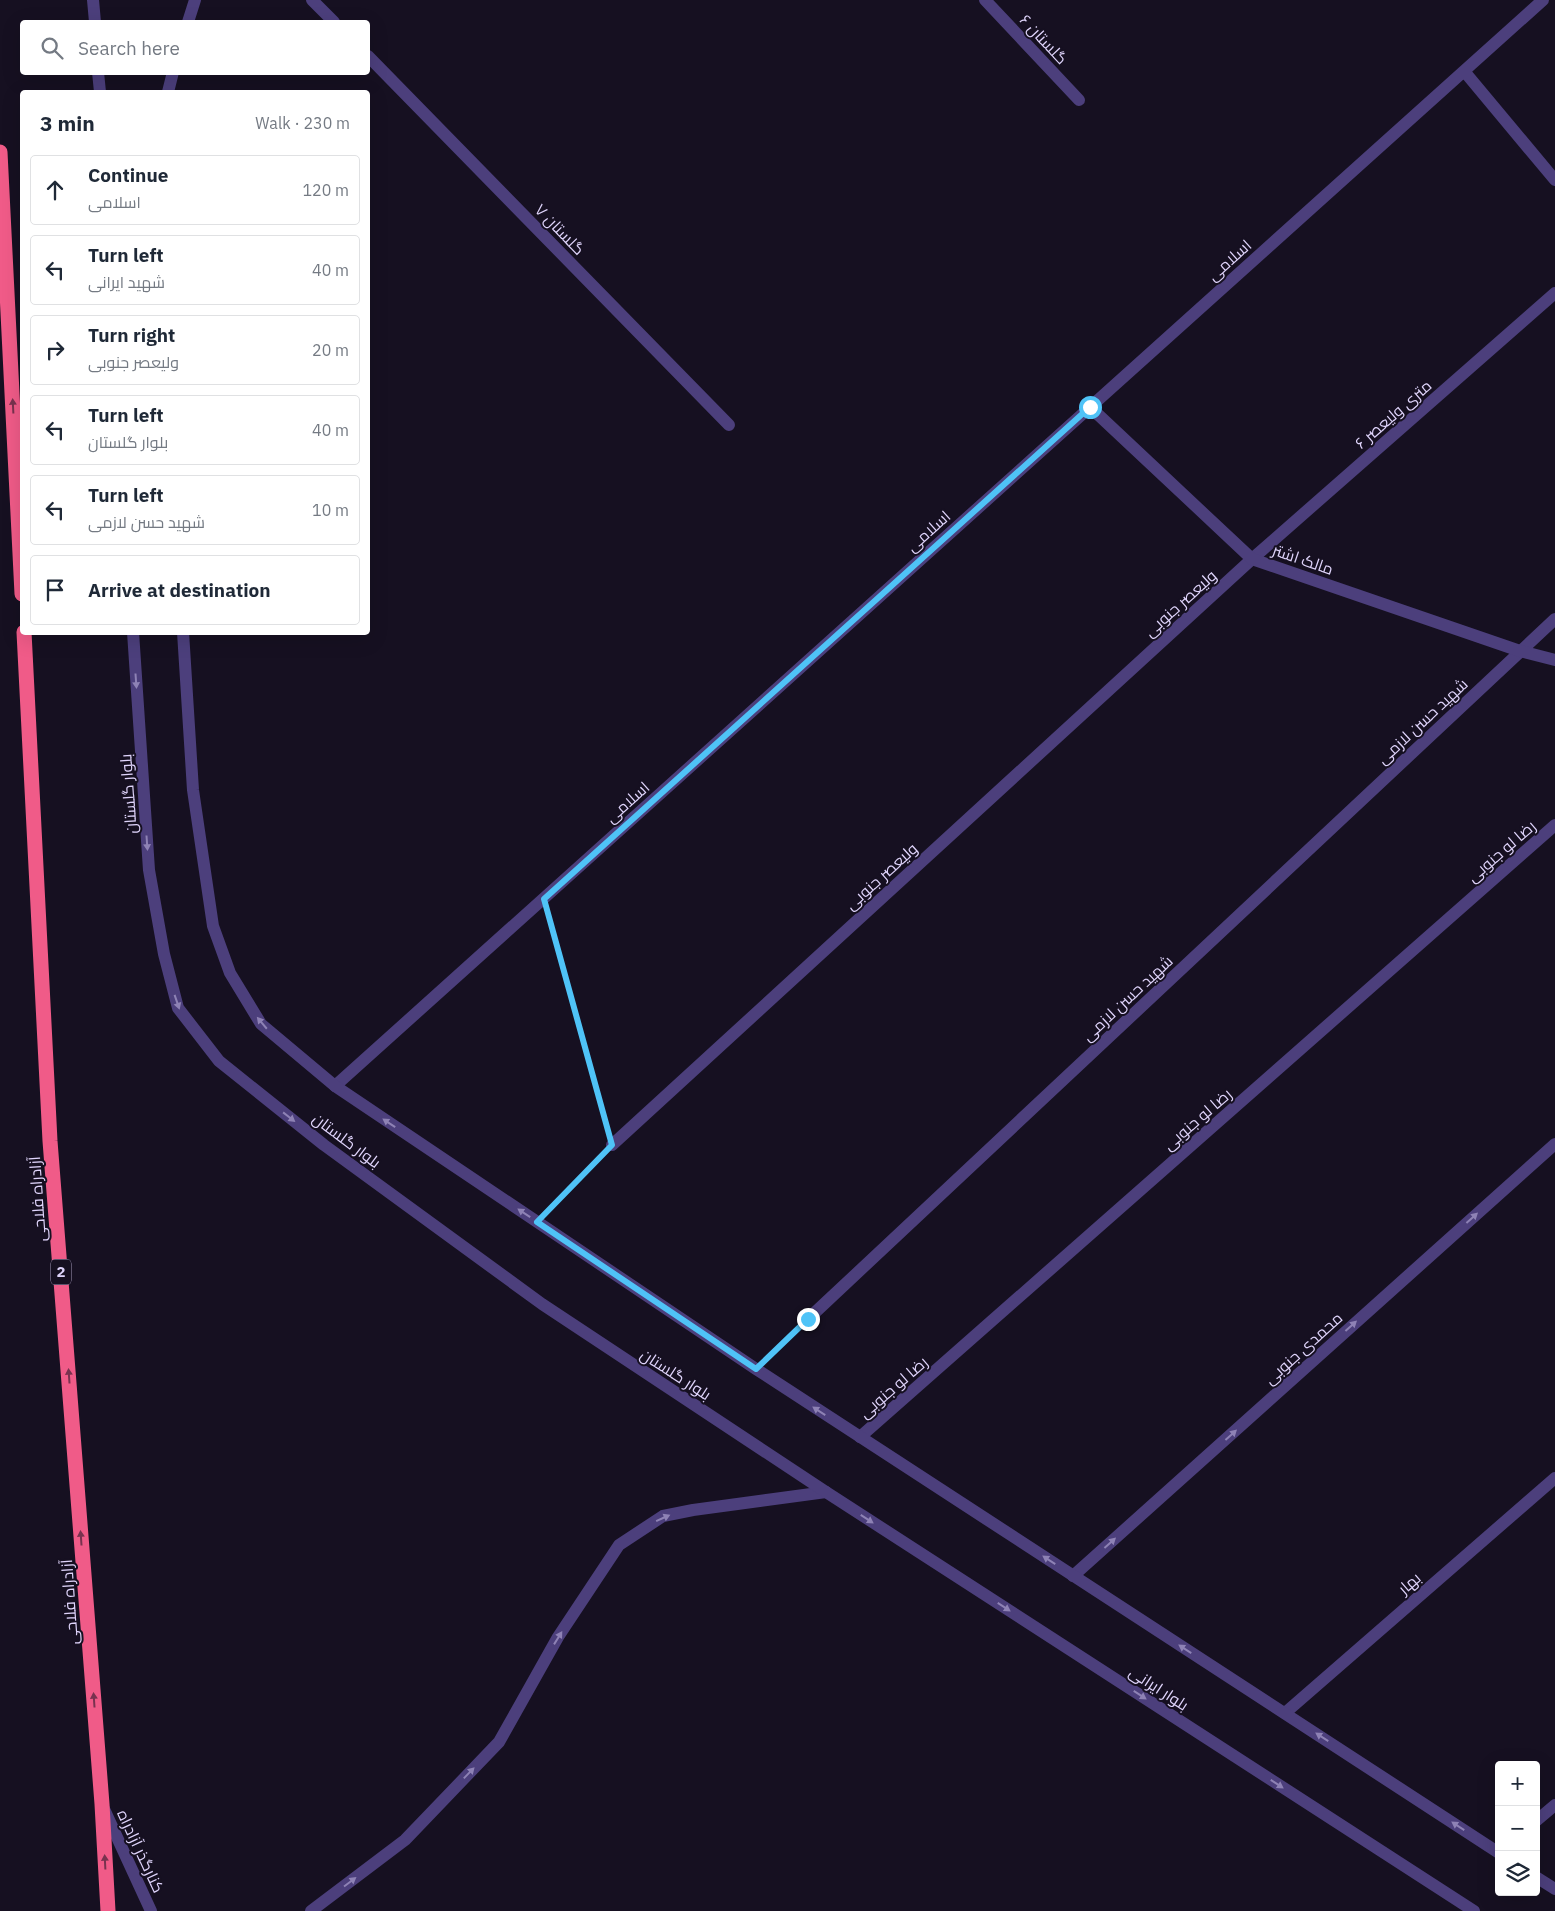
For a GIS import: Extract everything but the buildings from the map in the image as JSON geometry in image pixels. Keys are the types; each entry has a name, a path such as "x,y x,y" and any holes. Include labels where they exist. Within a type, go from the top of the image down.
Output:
{"highway":[{"path":"0,152 20,554"},
{"name":"آزادراه فلاحی","path":"24,635 50,1141 102,1804 108,1911"}],"street":[{"path":"93,0 95,20"},
{"path":"189,20 195,0"},
{"path":"312,0 332,20"},
{"name":"گلستان ۶","path":"985,0 1079,100"},
{"name":"اسلامی","path":"335,1086 1543,0"},
{"name":"گلستان ۷","path":"370,58 730,425"},
{"path":"1464,71 1555,180"},
{"path":"98,75 100,90"},
{"path":"168,90 172,75"},
{"name":"۶ متری ولیعصر","path":"1252,559 1555,292"},
{"name":"مالک اشتر","path":"1090,407 1252,559 1520,650 1555,660"},
{"name":"ولیعصر جنوبی","path":"612,1145 1252,559"},
{"name":"شهید حسن لازمی","path":"808,1319 1520,650 1555,620"},
{"name":"بلوار گلستان","path":"133,635 149,870 164,954 178,1008 218,1061 324,1145 542,1304 826,1492"},
{"path":"183,635 193,790 213,926 230,973 261,1024 335,1086 756,1369 1496,1851"},
{"name":"رضا لو جنوبی","path":"860,1438 1555,825"},
{"name":"محمدی جنوبی","path":"1073,1576 1555,1144"},
{"name":"بهار","path":"1285,1713 1555,1478"},
{"path":"311,1911 405,1840 498,1742 558,1638 619,1545 664,1516 693,1510 826,1492"},
{"name":"بلوار ایرانی","path":"826,1492 1474,1911"},
{"name":"کنارگذر آزادراه","path":"102,1804 151,1911"},
{"path":"1540,1818 1555,1805"},
{"path":"1540,1880 1555,1889"}],"path":[{"path":"537,1222 612,1145 544,899"},
{"path":"756,1369 808,1319"}],"route":[{"path":"808,1319 756,1369 537,1222 612,1145 544,899 1090,407"}]}
